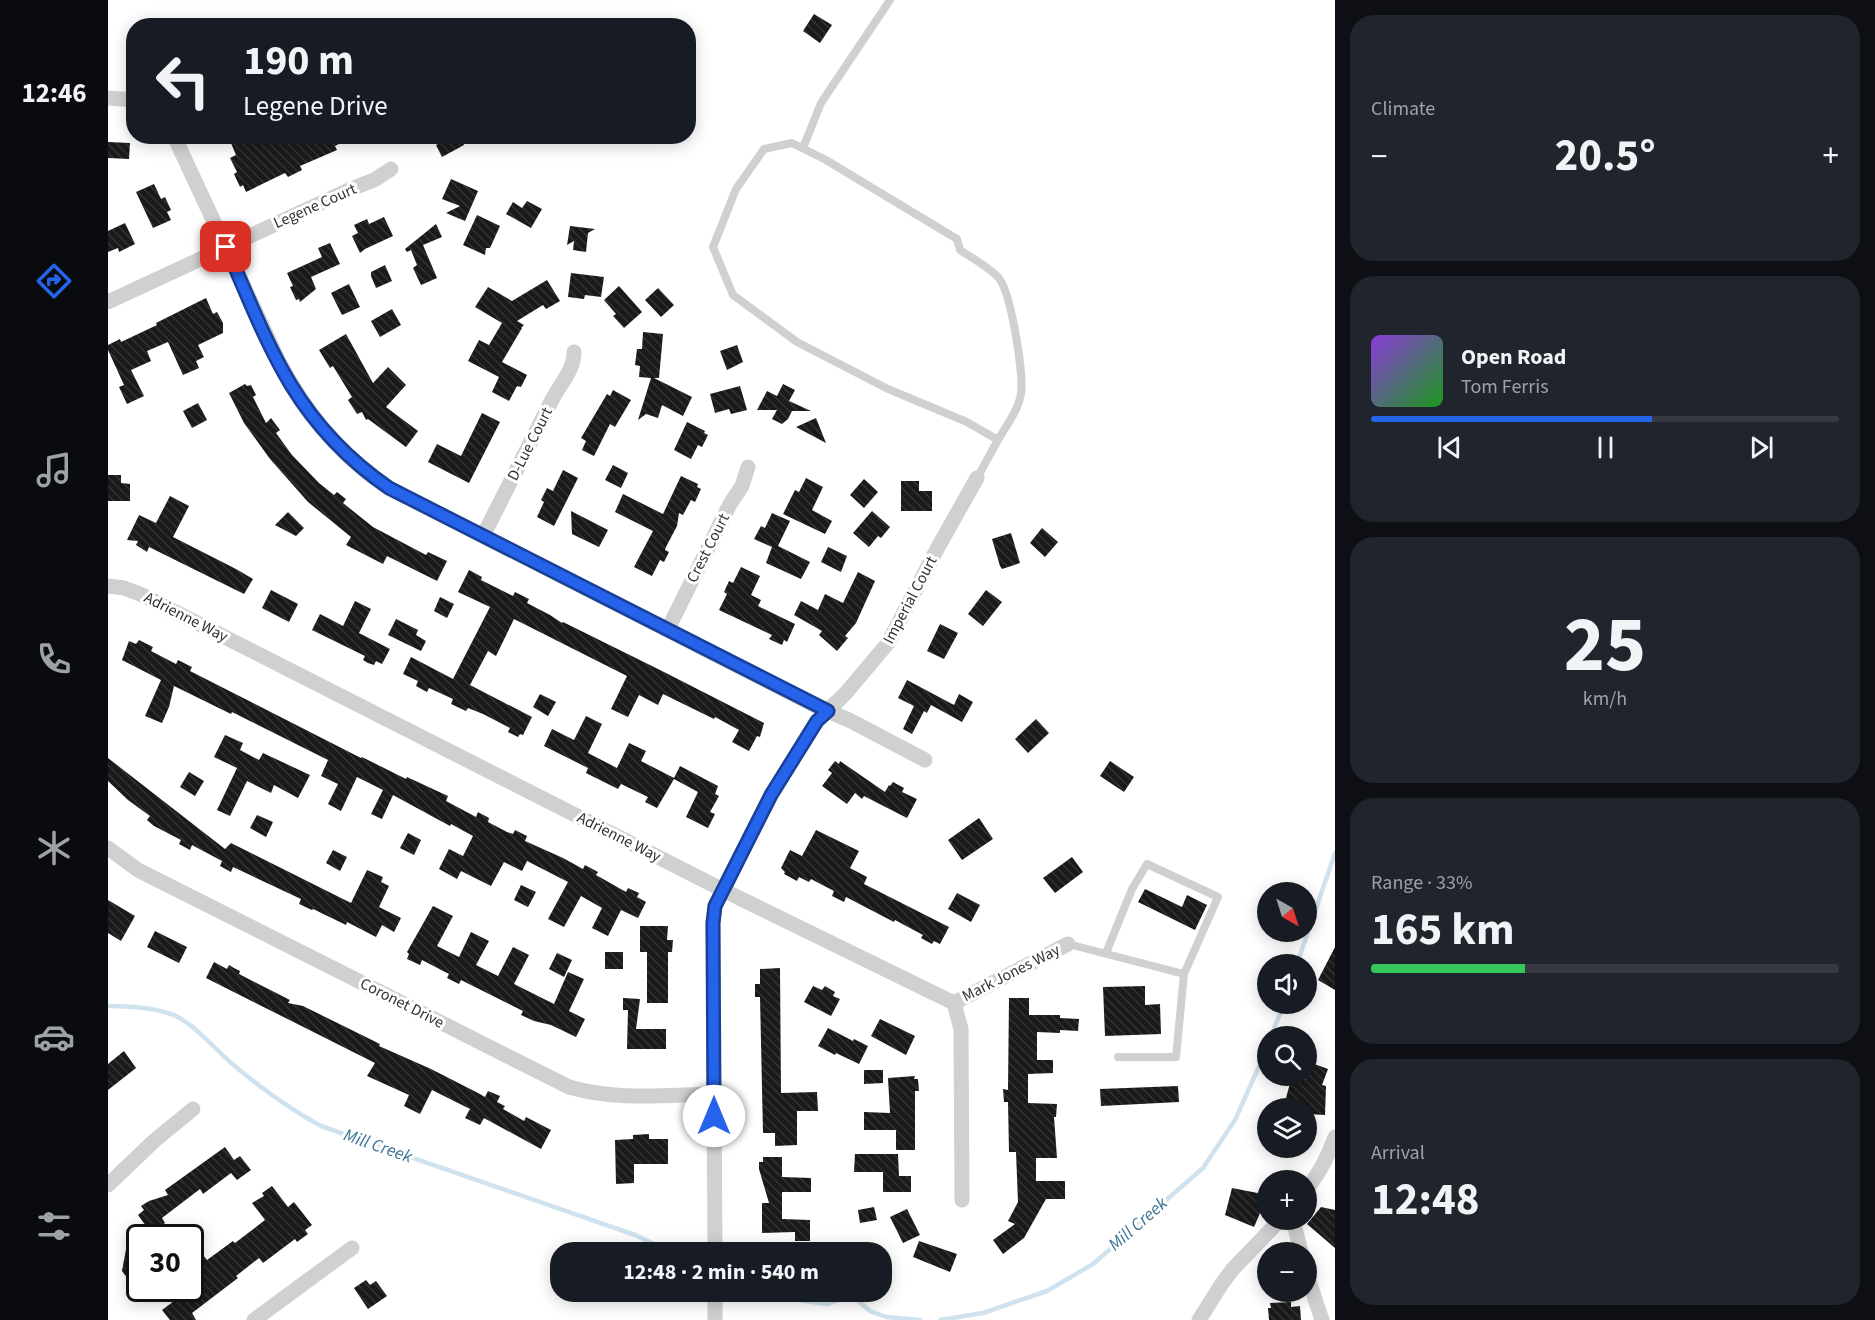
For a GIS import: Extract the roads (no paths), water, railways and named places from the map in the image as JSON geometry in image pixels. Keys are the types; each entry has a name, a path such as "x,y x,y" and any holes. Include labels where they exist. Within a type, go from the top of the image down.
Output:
{"street":[{"path":"108,98 126,99"},
{"path":"178,144 288,379 311,413 362,469 389,488 925,760"},
{"name":"Legene Court","path":"108,302 374,180 391,169"},
{"name":"D-Lue Court","path":"483,536 555,394 571,368 574,352"},
{"name":"Crest Court","path":"668,629 730,504 742,486 748,467"},
{"name":"Imperial Court","path":"715,1242 713,923 715,906 771,795 817,721 876,659 888,643 977,478"},
{"name":"Adrienne Way","path":"108,586 124,588 140,594 723,890 954,1003"},
{"name":"Coronet Drive","path":"108,848 138,870 570,1087 591,1093 621,1096 714,1094"},
{"name":"Mark Jones Way","path":"954,1003 1068,944"},
{"path":"954,1003 961,1029 962,1200"},
{"path":"108,1185 154,1141 193,1109"},
{"path":"1317,1173 1335,1137"},
{"path":"1199,1320 1232,1270 1270,1230"},
{"path":"254,1320 352,1248"},
{"path":"715,1302 715,1320"},
{"path":"1316,1302 1322,1320"}],"lane":[{"path":"803,148 821,104 890,0"},
{"path":"977,478 1016,410 1021,396 1022,375 1019,351 1009,305 999,278 960,250 957,239 826,160 792,143 764,149 736,189 713,247 733,295 797,342 888,389 967,422 998,440"},
{"path":"1106,953 1132,889 1147,864 1218,897 1184,974 1176,1057 1118,1057"},
{"path":"1068,944 1184,974"}],"waterway":[{"name":"Mill Creek","path":"1300,954 1335,853"},
{"name":"Mill Creek","path":"108,1006 146,1008 161,1011 185,1021 262,1088 321,1126 650,1242"},
{"name":"Mill Creek","path":"1275,1026 1280,1014"},
{"name":"Mill Creek","path":"940,1320 983,1313 1047,1291 1093,1264 1203,1168 1235,1120 1257,1071"},
{"name":"Mill Creek","path":"813,1302 828,1304 834,1302"},
{"name":"Mill Creek","path":"859,1302 870,1311 886,1317 920,1320"}]}
